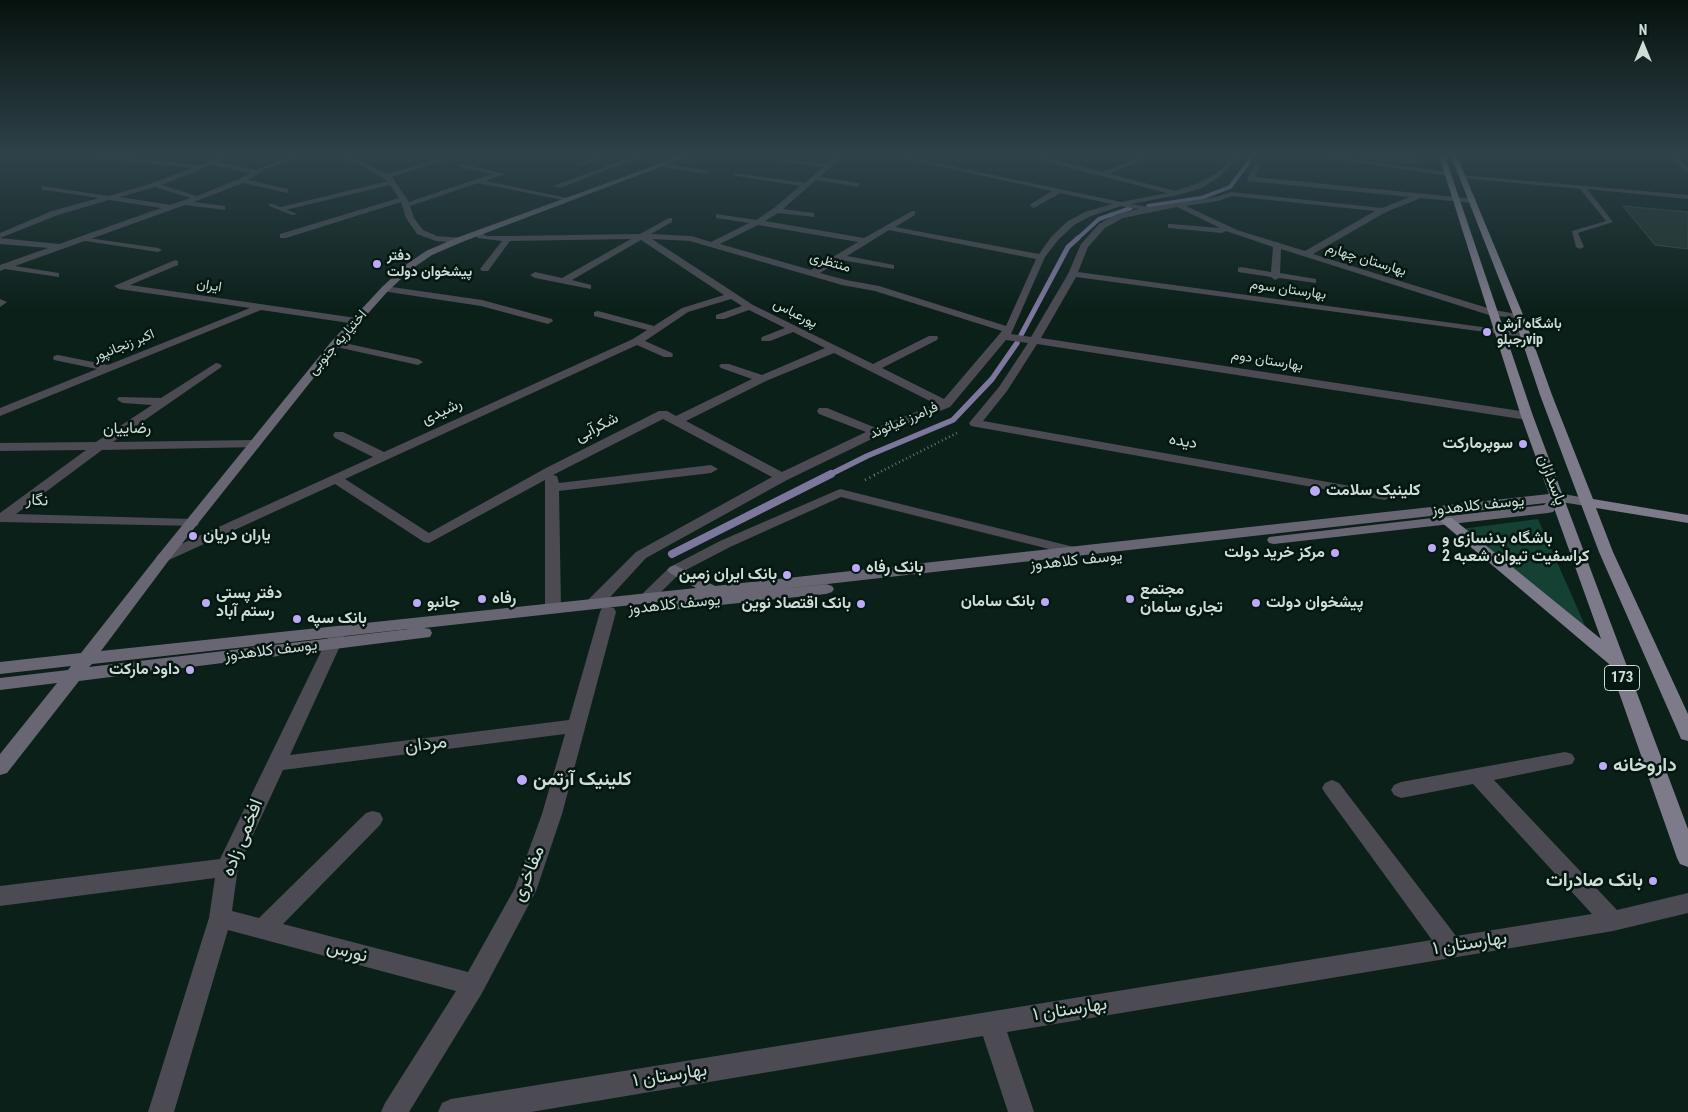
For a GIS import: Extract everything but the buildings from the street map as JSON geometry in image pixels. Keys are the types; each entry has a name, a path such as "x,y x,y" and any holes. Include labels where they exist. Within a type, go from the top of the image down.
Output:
{"main road":[{"name":"اختیاریه جنوبی","path":"74,675 164,558 335,344 385,289 410,266 429,253 545,208"},
{"name":"پاسداران","path":"1459,208 1527,416 1688,858"},
{"name":"پاسداران","path":"1476,208 1519,317 1606,552 1688,734"},
{"path":"1558,497 1688,519"},
{"name":"یوسف کلاهدوز","path":"0,668 87,658 335,638 762,590 1548,510 1558,497"},
{"name":"یوسف کلاهدوز","path":"0,684 553,608 602,607 646,598 710,590 762,590 1558,497"},
{"path":"1447,521 1615,660"},
{"path":"675,570 710,590"},
{"path":"0,768 74,675"}],"street":[{"path":"0,237 55,212 71,208"},
{"path":"1,268 168,208"},
{"path":"284,209 288,208"},
{"path":"283,236 384,208"},
{"path":"407,208 410,218 420,232 436,238 459,240"},
{"path":"712,245 758,222 779,208"},
{"name":"فرامرز غیاثوند","path":"602,607 640,555 782,477 876,432 946,404 1006,333 1041,257 1055,238 1070,223 1088,214 1108,208"},
{"path":"1143,208 1150,209"},
{"name":"فرامرز غیاثوند","path":"975,423 1003,389 1034,341 1073,274 1084,246 1102,226 1120,216 1153,208"},
{"name":"بهارستان چهارم","path":"1193,208 1234,232 1493,313 1519,317"},
{"name":"فرامرز غیاثوند","path":"1363,208 1383,210"},
{"path":"1305,255 1389,208"},
{"path":"777,210 811,215"},
{"path":"813,273 912,214"},
{"path":"720,216 866,241"},
{"path":"564,281 669,220"},
{"path":"1171,226 1234,232"},
{"path":"890,228 961,242 981,242 1041,257"},
{"path":"481,232 480,236 486,238 508,239"},
{"name":"منتظری","path":"508,239 640,236 691,239 845,283 876,288 1006,333"},
{"name":"پورعباس","path":"640,236 750,307 946,404"},
{"path":"0,237 61,246"},
{"path":"961,242 969,237"},
{"path":"446,246 463,242 508,239"},
{"path":"484,269 508,239"},
{"path":"1275,276 1277,246"},
{"path":"840,257 891,267"},
{"name":"ایران","path":"175,263 119,286 356,322"},
{"path":"1,268 56,275"},
{"path":"1241,270 1313,281"},
{"name":"بهارستان سوم","path":"1073,274 1526,336"},
{"path":"535,275 588,288"},
{"path":"385,289 482,303 548,321"},
{"name":"رشیدی","path":"164,558 637,340 685,310 733,295"},
{"path":"720,317 750,307"},
{"name":"اکبر زنجانپور","path":"0,412 259,308"},
{"path":"598,314 654,329"},
{"path":"766,339 793,329"},
{"name":"بهارستان دوم","path":"1006,333 1034,341 1527,416"},
{"path":"873,368 933,338"},
{"path":"637,340 668,355"},
{"path":"676,421 762,379 834,349"},
{"path":"58,358 109,368"},
{"path":"99,446 216,366"},
{"path":"725,366 762,379"},
{"path":"0,398 19,404"},
{"path":"123,400 164,402"},
{"path":"824,411 876,432"},
{"name":"شکرآبی","path":"336,479 429,538 551,471 663,414 782,477"},
{"name":"دیده","path":"975,423 1385,496"},
{"path":"339,435 384,457"},
{"name":"رضاییان","path":"0,447 255,444"},
{"name":"نگار","path":"99,446 2,518 192,523"},
{"path":"552,488 712,469"},
{"path":"551,471 553,608"},
{"path":"646,598 675,570 725,544 840,493 1077,552"},
{"name":"مفاخری","path":"394,1112 474,985 525,891 552,814 576,726 602,607"},
{"name":"افخمی زاده","path":"161,1112 220,918 227,867 335,638"},
{"name":"مردان","path":"275,764 576,726"},
{"path":"1401,790 1565,759"},
{"path":"1477,775 1613,921"},
{"path":"1332,788 1450,948"},
{"path":"262,930 374,818"},
{"path":"0,896 227,867"},
{"name":"بهارستان ١","path":"451,1112 1613,921 1688,903"},
{"name":"نورس","path":"220,918 474,985"},
{"path":"992,1023 1021,1112"}],"lane":[{"path":"280,208 294,214"},
{"path":"1580,247 1574,232 1610,222 1599,208"},
{"path":"81,239 158,250"},
{"path":"335,344 418,362"}],"path":[{"name":"فرامرز غیاثوند","path":"840,493 975,423"}],"green space":[{"path":"1538,519 1587,630 1461,529"}],"waterway":[{"path":"1077,239 1099,219 1131,208"},
{"path":"1021,335 1068,247 1078,238"},
{"path":"831,474 867,456 953,420 992,379 1017,343"},
{"path":"672,554 831,474"}],"place":[{"name":"دفتر پیشخوان دولت","path":"377,264"},
{"name":"باشگاه آرش رجبلوvip","path":"1487,332"},
{"name":"سوپرمارکت","path":"1523,444"},
{"name":"کلینیک سلامت","path":"1315,491"},
{"name":"یاران دریان","path":"193,536"},
{"name":"باشگاه بدنسازی و کراسفیت تیوان شعبه 2","path":"1432,548"},
{"name":"مرکز خرید دولت","path":"1335,553"},
{"name":"بانک رفاه","path":"856,568"},
{"name":"بانک ایران زمین","path":"787,575"},
{"name":"رفاه","path":"482,599"},
{"name":"مجتمع تجاری سامان","path":"1130,599"},
{"name":"بانک سامان","path":"1045,602"},
{"name":"دفتر پستی رستم آباد","path":"206,603"},
{"name":"جانبو","path":"417,603"},
{"name":"پیشخوان دولت","path":"1256,603"},
{"name":"بانک اقتصاد نوین","path":"861,604"},
{"name":"بانک سپه","path":"297,619"},
{"name":"داود مارکت","path":"190,670"},
{"name":"داروخانه","path":"1603,766"},
{"name":"کلینیک آرتمن","path":"522,780"},
{"name":"بانک صادرات","path":"1653,881"}]}
